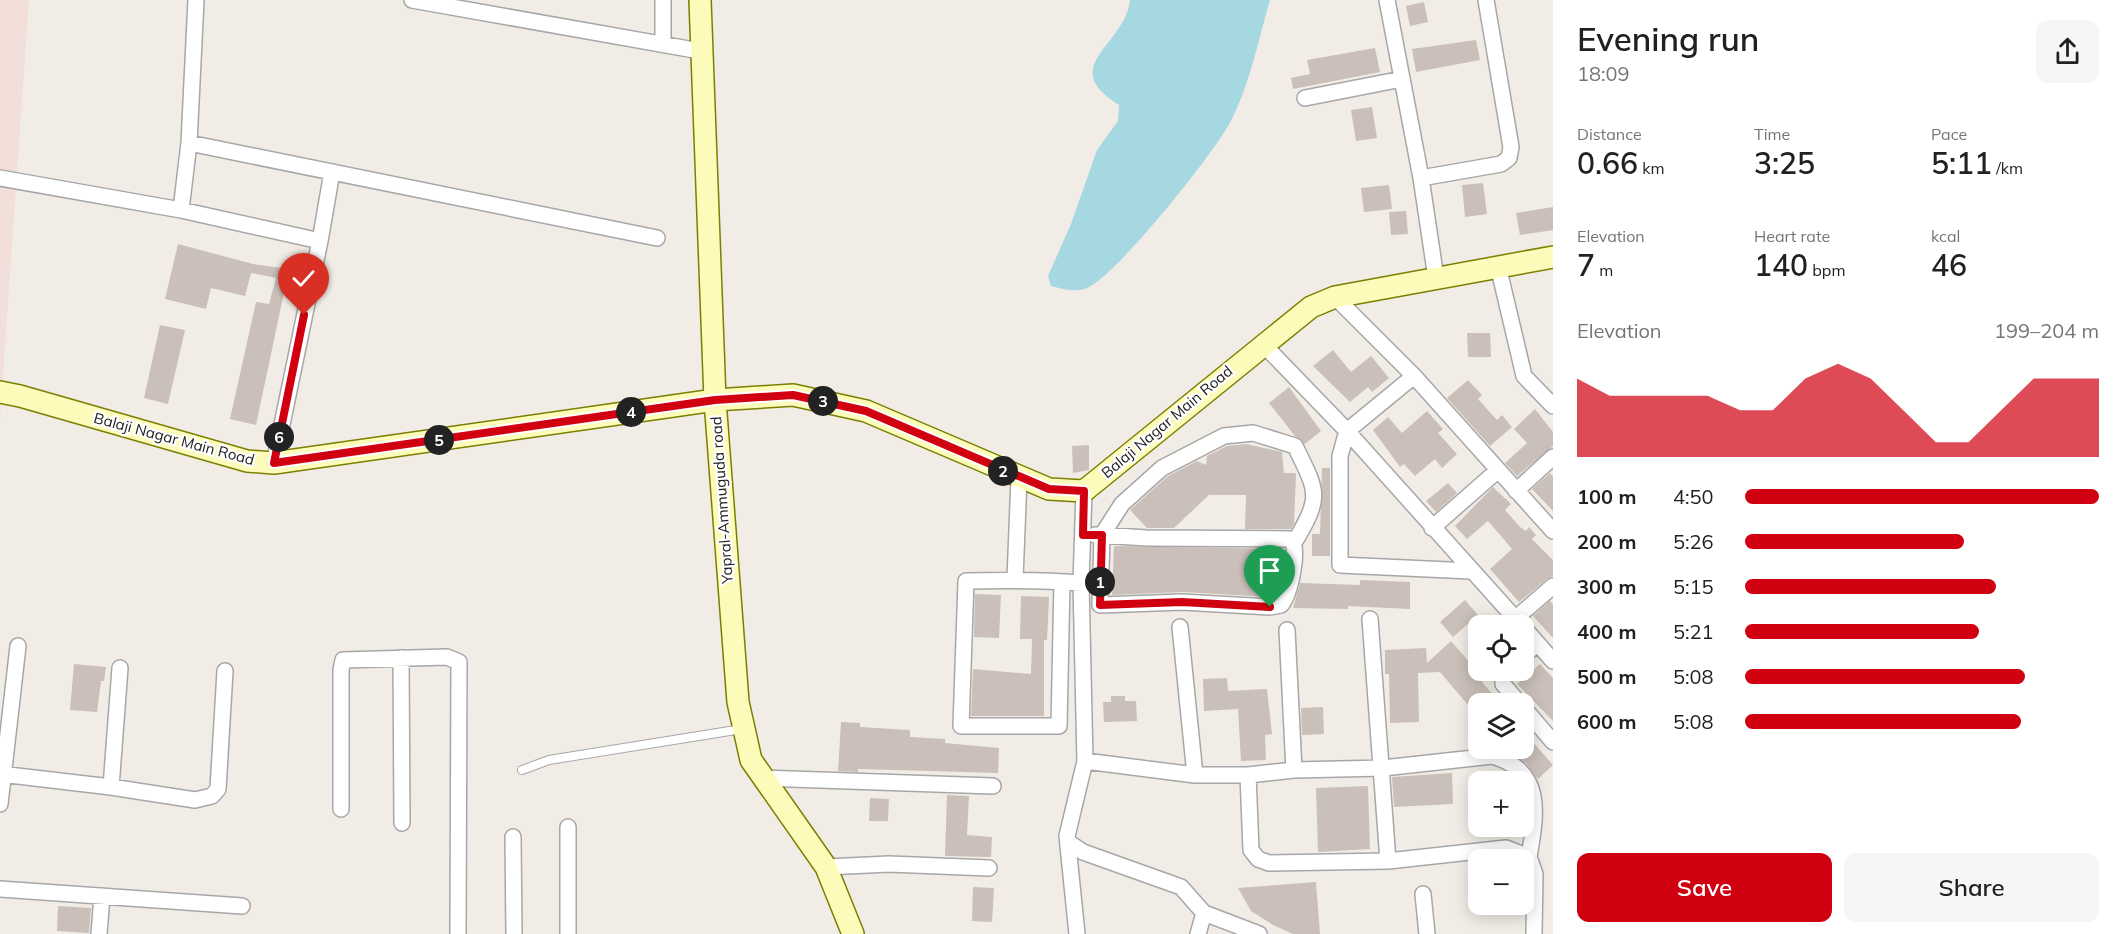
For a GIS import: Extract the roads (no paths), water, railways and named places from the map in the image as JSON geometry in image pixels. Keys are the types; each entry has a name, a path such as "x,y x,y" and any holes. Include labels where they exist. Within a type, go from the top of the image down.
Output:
{"street":[{"path":"181,210 189,143 196,0"},
{"path":"412,0 700,51"},
{"path":"663,0 663,43"},
{"name":"Yapral-Ammuguda road","path":"700,0 700,51 715,400 738,702 751,760 761,778 826,867 853,934"},
{"path":"1387,0 1421,178 1436,278"},
{"path":"1421,178 1501,164 1509,158 1511,147 1486,0"},
{"path":"1305,98 1402,79"},
{"path":"189,143 657,237"},
{"path":"274,463 332,172"},
{"path":"0,178 181,210 320,241"},
{"name":"Balaji Nagar Main Road","path":"0,393 20,396 247,461 274,463 715,400 793,395 866,411 1049,489 1084,491 1262,344 1311,307 1335,297 1553,257"},
{"path":"1498,266 1524,376 1553,406"},
{"path":"1335,297 1414,376 1553,531"},
{"path":"1262,344 1347,431 1513,615"},
{"path":"1414,376 1347,431 1340,456 1340,565 1471,571"},
{"path":"1083,535 1102,535 1146,538 1285,537 1294,543 1296,549 1287,598 1281,605 1270,607 1182,602 1100,605 1102,535 1122,504 1162,468 1224,436 1253,433 1295,446 1314,484 1312,512 1294,543"},
{"path":"1516,491 1553,457"},
{"path":"1432,528 1497,471"},
{"path":"1015,579 1020,478"},
{"path":"1077,934 1067,836 1084,761 1081,583 1084,491"},
{"path":"1062,582 1059,726 961,726 966,581 1015,579 1081,583"},
{"path":"1529,615 1553,586"},
{"path":"1370,619 1383,768 1388,861"},
{"path":"1180,627 1195,775"},
{"path":"1287,630 1294,770"},
{"path":"1534,639 1553,661"},
{"path":"1534,646 1537,643"},
{"path":"0,804 1,774 18,646"},
{"path":"341,809 342,664 347,659 447,657 455,659 461,666 458,934"},
{"path":"401,658 402,823"},
{"path":"111,787 120,668"},
{"path":"1,774 195,800 212,796 218,789 225,672"},
{"path":"1534,720 1553,742"},
{"path":"1084,761 1195,775 1248,775 1294,770 1383,768 1492,756 1507,760 1518,768 1531,785 1535,820 1530,849"},
{"path":"1248,775 1251,850 1258,859 1269,863 1388,861 1468,852"},
{"path":"761,778 993,786"},
{"path":"568,827 568,934"},
{"path":"513,837 514,934"},
{"path":"1068,842 1083,852 1181,887 1204,913 1259,934"},
{"path":"826,867 889,864 989,868"},
{"path":"1534,872 1534,934"},
{"path":"0,889 242,906"},
{"path":"1423,894 1426,934"},
{"path":"99,934 102,896"},
{"path":"1198,934 1204,913"}],"lane":[{"path":"522,770 549,760 744,729"}],"water":[{"path":"1130,0 1270,0 1242,96 1228,126 1203,163 1162,214 1101,279 1087,288 1078,290 1051,286 1048,276 1071,224 1097,150 1118,121 1119,105 1101,91 1093,79 1093,67 1126,16"}]}
